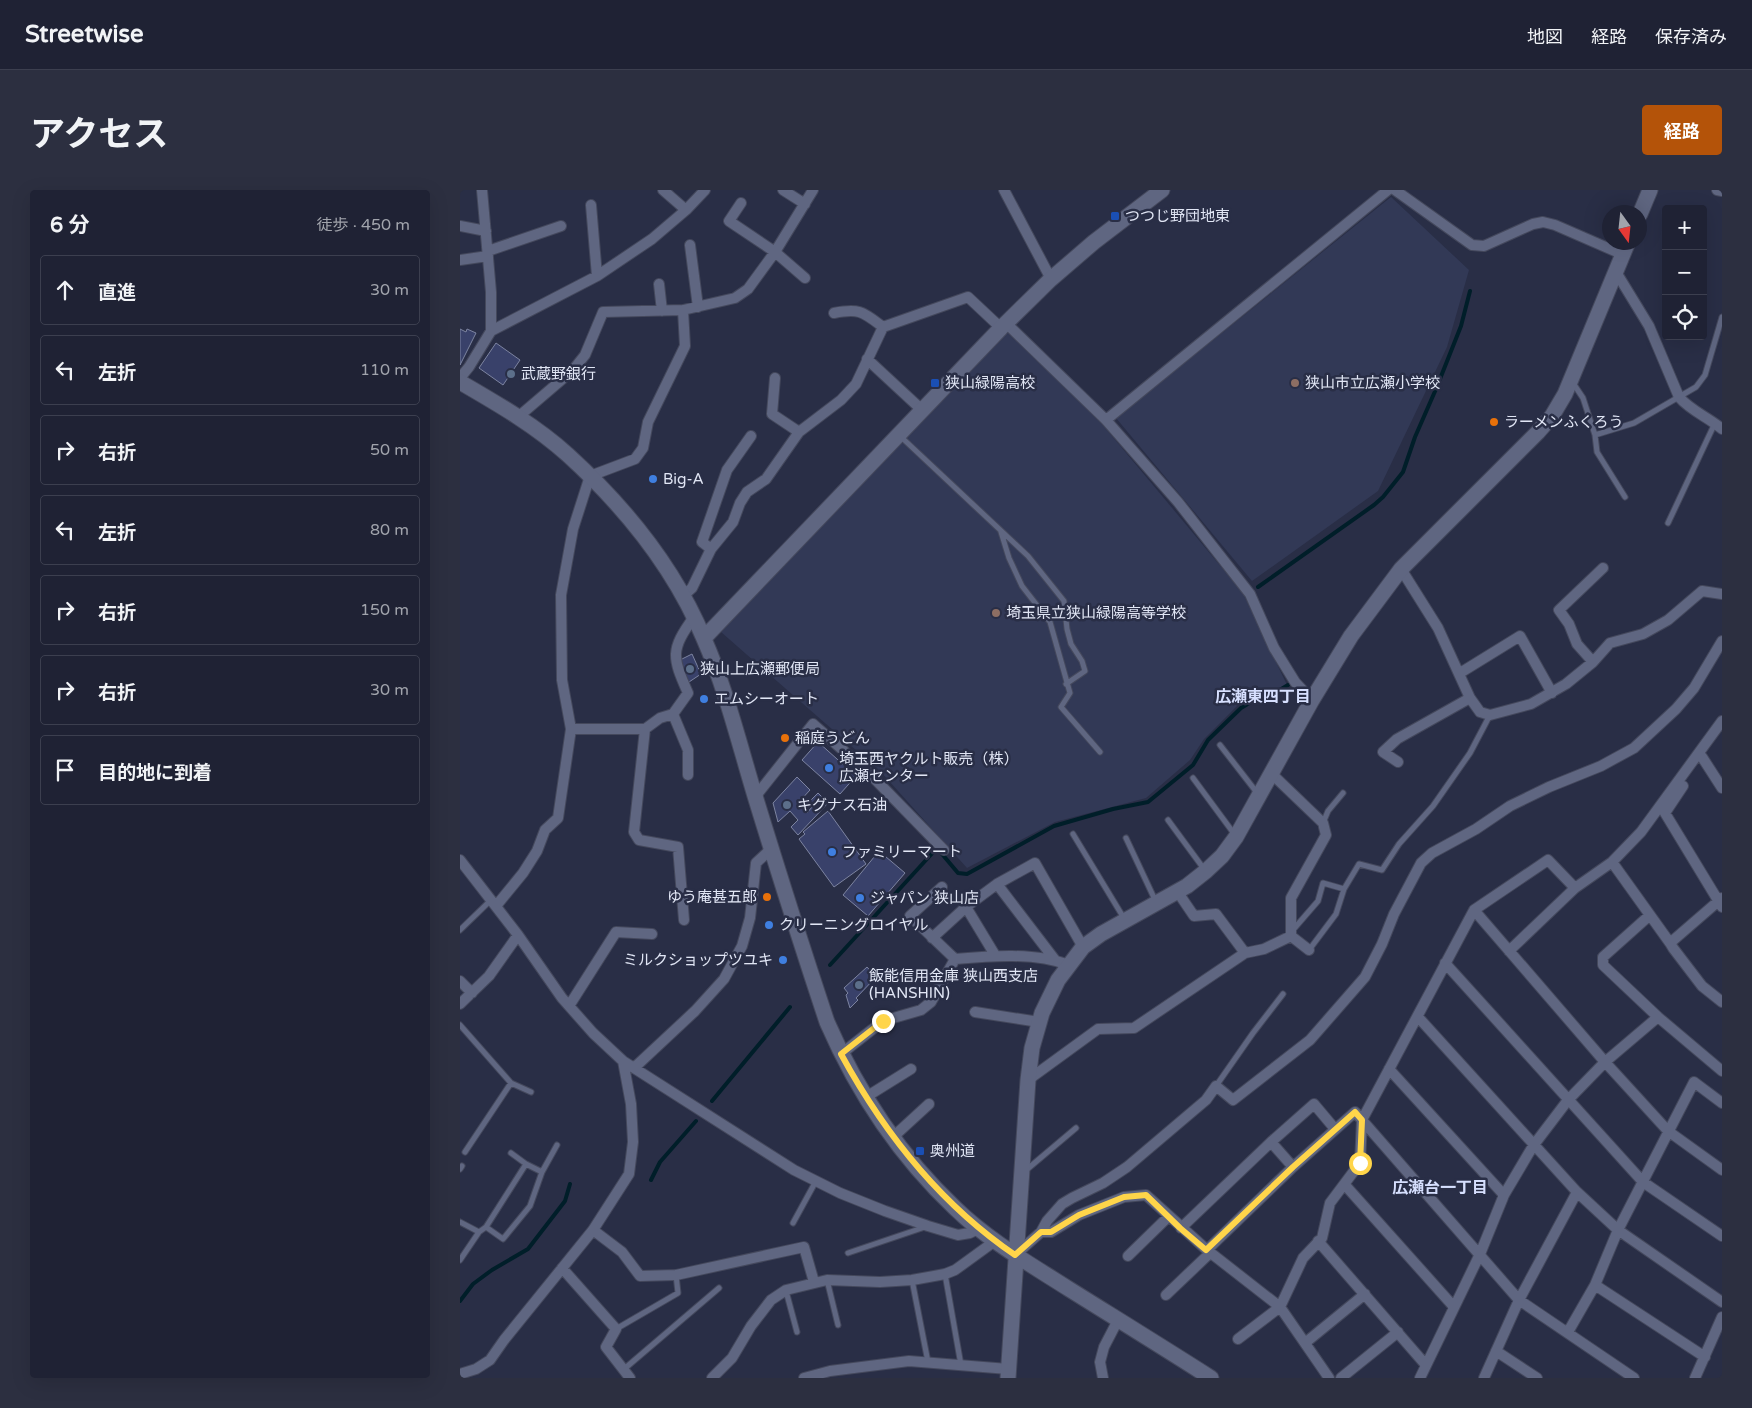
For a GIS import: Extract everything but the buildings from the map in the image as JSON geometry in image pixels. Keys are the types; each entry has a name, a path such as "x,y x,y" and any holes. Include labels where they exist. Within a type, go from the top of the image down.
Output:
{"street":[{"path":"482,190 491,292 491,331"},
{"path":"662,190 686,210"},
{"path":"460,378 491,331 597,276 652,239 686,210 705,190"},
{"path":"783,190 804,204"},
{"path":"518,418 573,370 585,355 603,312 683,310 735,298 748,289 813,190"},
{"path":"1004,190 1051,279"},
{"path":"704,638 922,410 1051,279 1094,242 1162,190"},
{"path":"1106,420 1388,190"},
{"path":"1395,190 1472,245 1484,246 1533,224 1543,222 1602,241"},
{"path":"1644,205 1650,190"},
{"path":"1717,190 1722,191"},
{"path":"741,203 729,221 774,252 805,278"},
{"path":"591,205 597,276"},
{"path":"460,226 486,231"},
{"path":"460,260 488,254 561,226"},
{"path":"690,245 698,307"},
{"path":"804,1378 830,1371 909,1361 961,1365 1008,1374 1015,1255 1032,1048 1039,1022 1062,963 1100,934 1177,891 1206,871 1222,856 1236,837 1312,700 1351,636 1401,569 1552,416 1571,380 1626,250"},
{"path":"1616,272 1649,326 1679,397 1686,405 1719,426"},
{"path":"660,284 662,311"},
{"path":"683,596 692,588 711,549 733,522 740,503 747,492 766,479 800,432 841,400 856,384 883,327 968,297 1004,326 1106,420 1178,502 1250,594 1274,648 1295,682 1312,700"},
{"path":"590,476 635,459 643,448 648,422 685,346 683,310"},
{"path":"834,313 852,310 865,314 883,327"},
{"path":"867,359 922,410"},
{"path":"775,378 772,414 800,432"},
{"path":"460,382 551,441 590,476 646,540 665,566 683,596 704,638 721,685 827,1022 841,1054 866,1097 893,1137 930,1182 955,1208 995,1241 1211,1378"},
{"path":"711,549 702,542 727,470 751,436"},
{"path":"494,903 523,873 537,850 545,830 558,818 571,729 562,680 561,595 573,529 590,476"},
{"path":"1593,662 1577,644 1569,624 1559,610 1603,568"},
{"path":"1401,569 1438,628 1470,698 1480,712 1490,715 1531,704 1566,684 1593,662 1610,643 1643,634 1668,620 1702,591 1722,594"},
{"path":"571,729 645,729 660,718 673,714 688,693 675,662 675,653 684,631 694,616"},
{"path":"1460,673 1520,636 1552,692"},
{"path":"1015,1255 1041,1232 1047,1221 1062,1204 1104,1183 1128,1167 1206,1100 1216,1086 1233,1100 1310,1040 1365,977 1382,944 1394,914 1421,863 1432,853 1476,830 1510,806 1549,787 1601,766 1634,748 1676,709 1694,688 1722,641"},
{"path":"1398,762 1383,752 1397,739 1470,698"},
{"path":"673,714 688,750 688,775"},
{"path":"1509,951 1575,888 1612,862 1641,832 1722,721"},
{"path":"755,797 813,724 868,772 944,850"},
{"path":"645,729 634,832 640,840 678,847 684,920"},
{"path":"1670,943 1721,903 1665,813 1702,757 1722,733"},
{"path":"1702,757 1722,788"},
{"path":"1272,774 1323,823 1326,835 1291,898 1290,917 1292,934 1309,950"},
{"path":"634,1067 696,1011 724,979 742,946 750,918 756,863 772,848"},
{"path":"460,860 518,935 569,1006 593,1033 623,1061 794,1170 816,1181 867,1204 958,1235 970,1233 978,1228"},
{"path":"1238,1339 1280,1307 1302,1258 1322,1238 1330,1203 1360,1163 1362,1120 1474,910 1548,860 1575,888"},
{"path":"1612,862 1702,986 1722,1002"},
{"path":"932,938 966,907 997,884 1035,863 1083,947"},
{"path":"997,884 1062,963"},
{"path":"942,887 910,916 955,959 995,955 1062,963"},
{"path":"1177,891 1194,916 1216,914 1245,953"},
{"path":"966,907 995,955"},
{"path":"1474,910 1604,1062 1668,1131 1722,1170"},
{"path":"1650,915 1603,957 1603,965 1658,1017 1722,1071"},
{"path":"569,1006 616,932 652,934"},
{"path":"1028,1080 1098,1029 1134,1028 1245,953 1264,949 1292,934"},
{"path":"460,1004 489,976 518,935"},
{"path":"841,1054 883,1021 921,1010 931,1002 955,959"},
{"path":"1445,963 1643,1182 1722,1236"},
{"path":"460,981 472,993"},
{"path":"975,1012 1039,1022"},
{"path":"1418,1017 1533,1146 1577,1192 1618,1230 1722,1302"},
{"path":"1420,1378 1425,1364 1480,1254 1504,1195 1533,1146 1568,1100 1604,1062 1658,1017"},
{"path":"460,1374 476,1369 490,1360 592,1230 628,1174 633,1142 631,1104 623,1061"},
{"path":"866,1097 911,1069"},
{"path":"1389,1069 1504,1195"},
{"path":"1568,1332 1595,1285 1618,1230 1694,1082 1722,1103"},
{"path":"893,1137 930,1104"},
{"path":"1180,1228 1314,1104 1335,1129"},
{"path":"1166,1295 1293,1167 1355,1112 1519,1300 1634,1378"},
{"path":"1271,1142 1293,1167"},
{"path":"1345,1185 1454,1307"},
{"path":"1484,1378 1519,1300 1577,1192"},
{"path":"1041,1232 1051,1232 1079,1215 1124,1197 1146,1195 1208,1252 1280,1307 1329,1378"},
{"path":"1128,1256 1168,1217"},
{"path":"592,1230 622,1252 640,1276 676,1275 804,1247 814,1282"},
{"path":"712,1378 732,1358 751,1326 771,1300 786,1290 827,1280 880,1282 912,1280 945,1274 955,1270 995,1241"},
{"path":"1318,1241 1425,1364"},
{"path":"562,1268 616,1329 606,1347 630,1378"},
{"path":"1595,1285 1705,1357"},
{"path":"1305,1343 1365,1294"},
{"path":"1696,1378 1722,1317"},
{"path":"1103,1378 1100,1362 1104,1348 1118,1320"},
{"path":"1341,1378 1398,1332"},
{"path":"1496,1351 1537,1378"}],"lane":[{"path":"1595,435 1634,423 1696,387 1705,375 1722,317"},
{"path":"1571,380 1582,398 1595,435 1597,452 1624,496"},
{"path":"1668,523 1719,426"},
{"path":"899,435 1028,556 1064,602 1067,630 1071,644 1082,661 1085,671 1066,684"},
{"path":"1001,532 1009,558 1022,586 1050,622 1070,693 1061,707 1100,752"},
{"path":"1309,950 1336,914 1344,889 1360,864 1382,870 1399,844 1433,806 1460,768 1490,715"},
{"path":"1220,745 1260,796"},
{"path":"1193,778 1236,837"},
{"path":"1323,823 1328,810 1342,793"},
{"path":"1168,820 1206,871"},
{"path":"1073,834 1125,920"},
{"path":"1126,838 1156,903"},
{"path":"1292,934 1318,901 1323,883 1344,889"},
{"path":"460,930 494,903"},
{"path":"460,921 465,926"},
{"path":"1216,1086 1283,994"},
{"path":"460,1025 511,1083 532,1092"},
{"path":"466,1152 511,1083"},
{"path":"1021,1174 1076,1128"},
{"path":"486,1227 503,1240 530,1206 542,1172 557,1145"},
{"path":"511,1153 526,1164 542,1172"},
{"path":"460,1260 478,1232 486,1227 526,1164"},
{"path":"793,1223 816,1181"},
{"path":"460,1222 478,1232"},
{"path":"848,1252 928,1226"},
{"path":"945,1274 961,1365"},
{"path":"616,1329 678,1293 676,1275"},
{"path":"827,1280 838,1325"},
{"path":"912,1280 928,1362"},
{"path":"623,1370 719,1288"},
{"path":"786,1290 797,1332"}],"shaded area":[{"name":"狭山市立広瀬小学校","path":"1391,197 1469,270 1447,347 1378,491 1252,581 1116,418"},
{"name":"埼玉県立狭山緑陽高等学校","path":"1006,330 1102,424 1243,593 1287,685 1250,698 1238,705 1204,739 1190,760 1146,798 1055,822 967,868 881,772 721,632"}],"waterway":[{"path":"1258,587 1374,505 1403,472 1415,437 1461,326 1470,291"},
{"path":"830,965 937,848 958,873 967,874 1054,826 1113,809 1148,802 1193,765 1208,740 1241,708 1251,702 1268,697 1288,685"},
{"path":"712,1101 790,1007"},
{"path":"651,1180 660,1162 696,1121"},
{"path":"460,1301 473,1284 492,1270 528,1249 565,1201 570,1184"}],"place":[{"name":"つつじ野団地東","path":"1115,216"},
{"name":"武蔵野銀行","path":"511,374"},
{"name":"狭山緑陽高校","path":"935,383"},
{"name":"狭山市立広瀬小学校","path":"1295,383"},
{"name":"ラーメンふくろう","path":"1494,422"},
{"name":"Big-A","path":"653,479"},
{"name":"埼玉県立狭山緑陽高等学校","path":"996,613"},
{"name":"狭山上広瀬郵便局","path":"690,669"},
{"name":"エムシーオート","path":"704,699"},
{"name":"稲庭うどん","path":"785,738"},
{"name":"埼玉西ヤクルト販売（株） 広瀬センター","path":"829,768"},
{"name":"キグナス石油","path":"787,805"},
{"name":"ファミリーマート","path":"832,852"},
{"name":"ゆう庵甚五郎","path":"767,897"},
{"name":"ジャパン 狭山店","path":"860,898"},
{"name":"クリーニングロイヤル","path":"769,925"},
{"name":"ミルクショップツユキ","path":"783,960"},
{"name":"飯能信用金庫 狭山西支店 (HANSHIN)","path":"859,985"},
{"name":"奥州道","path":"920,1151"}],"district":[{"name":"広瀬東四丁目","path":"1263,696"},
{"name":"広瀬台一丁目","path":"1440,1187"}],"route":[{"path":"883,1021 841,1054 893,1137 930,1182 978,1228 1015,1255 1041,1232 1051,1232 1079,1215 1124,1197 1146,1195 1206,1250 1293,1167 1355,1112 1362,1120 1362,1156 1360,1163"}]}
